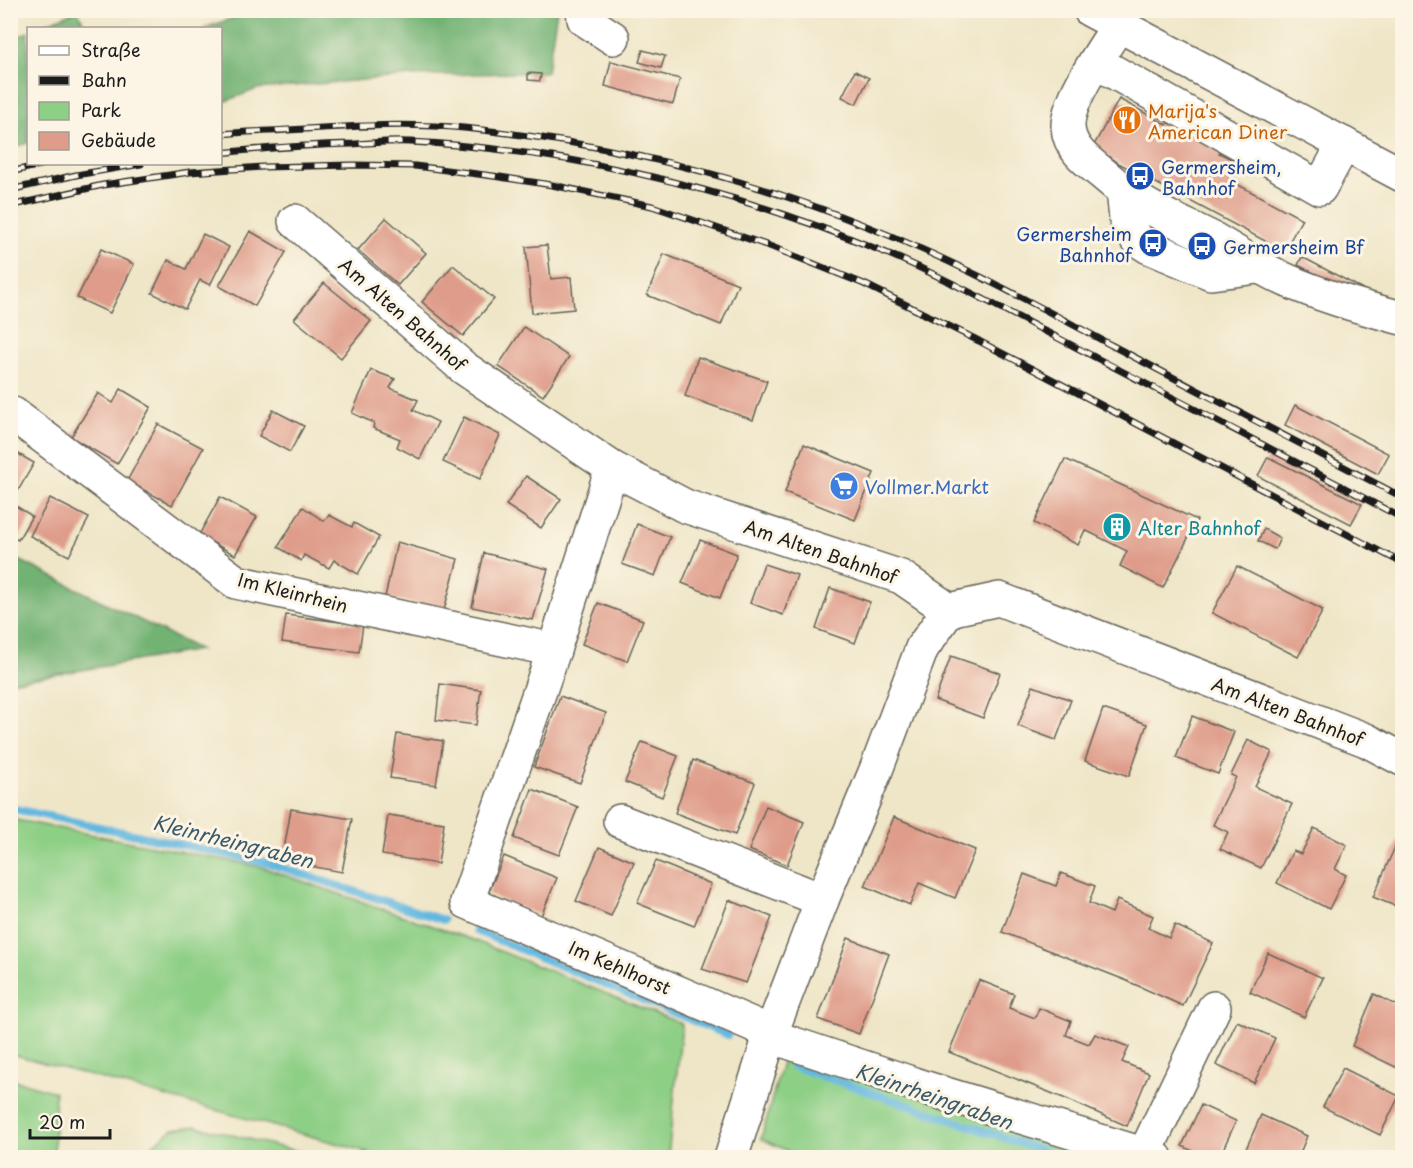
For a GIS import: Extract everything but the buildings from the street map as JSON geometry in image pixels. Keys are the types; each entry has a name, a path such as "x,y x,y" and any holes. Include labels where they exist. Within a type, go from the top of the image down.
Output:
{"street":[{"path":"583,10 584,19 613,38"},
{"path":"1089,10 1402,176"},
{"path":"1118,26 1077,95 1071,111 1068,126 1077,152 1123,190 1258,267 1338,301 1402,318"},
{"path":"1093,67 1320,188 1344,144"},
{"name":"Am Alten Bahnhof","path":"295,221 464,368 612,468 685,506 901,577 949,610 999,599 1366,740 1402,759"},
{"name":"Im Kleinrhein","path":"10,414 236,582 554,650"},
{"path":"554,650 612,468"},
{"path":"731,1158 770,1036 922,648 949,610"},
{"name":"Im Kehlhorst","path":"554,650 468,902 754,1024 770,1036 926,1088 1151,1155"},
{"path":"620,821 822,900"},
{"path":"1151,1155 1214,1008"}],"green space":[{"path":"254,10 557,11 547,72 411,76 257,89 222,103 222,27 207,27"},
{"path":"78,11 86,27 38,27"},
{"path":"27,32 27,143 11,148 11,40"},
{"path":"11,556 200,650 11,682"},
{"path":"11,819 261,867 473,940 682,1024 668,1157 352,1157 368,1152 11,1054"},
{"path":"786,1047 1112,1157 802,1157 761,1139"},
{"path":"11,1079 55,1092 54,1157 11,1157"},
{"path":"196,1126 321,1157 137,1157 173,1129"}],"waterway":[{"name":"Kleinrheingraben","path":"10,808 268,863 443,920"},
{"name":"Kleinrheingraben","path":"476,931 728,1035"},
{"name":"Kleinrheingraben","path":"793,1066 1064,1158"}],"railway":[{"path":"222,134 383,125 464,128 618,151 719,176 768,191 866,226 960,267 1402,497"},
{"path":"222,153 389,142 471,146 592,164 711,192 770,210 884,252 951,283 1402,518"},
{"path":"10,172 41,165"},
{"path":"10,190 135,165"},
{"path":"10,206 103,185 190,172 263,167 353,165 415,166 493,176 552,185 652,206 772,247 864,284 979,341 1402,563"}],"place":[{"name":"Marija's American Diner","path":"1127,120"},
{"name":"Germersheim, Bahnhof","path":"1140,176"},
{"name":"Germersheim Bahnhof","path":"1153,243"},
{"name":"Germersheim Bf","path":"1202,246"},
{"name":"Vollmer.Markt","path":"844,486"},
{"name":"Alter Bahnhof","path":"1117,527"}]}
